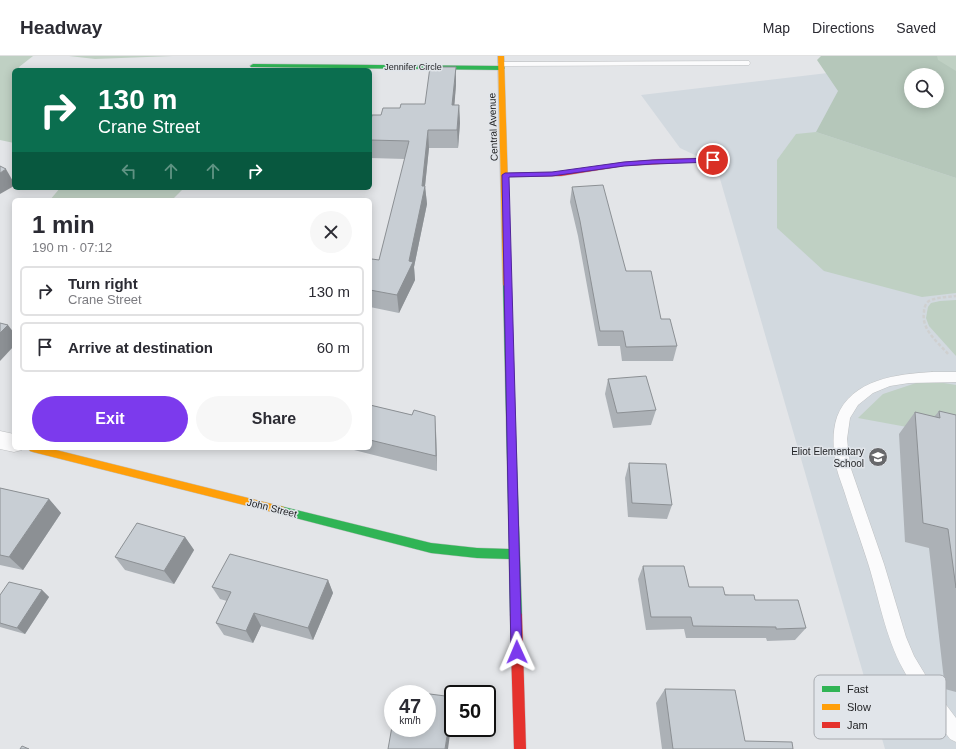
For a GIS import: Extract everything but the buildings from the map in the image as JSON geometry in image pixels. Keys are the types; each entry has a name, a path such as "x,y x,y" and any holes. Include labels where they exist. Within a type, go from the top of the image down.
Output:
{"street":[{"name":"Jennifer Circle","path":"253,66 501,63"},
{"name":"Central Avenue","path":"501,63 520,749"},
{"path":"505,175 560,174 624,164 662,161 713,160"},
{"path":"0,440 12,443"},
{"name":"John Street","path":"41,450 431,548 471,553 514,554"}],"lane":[{"path":"501,63 746,63"},
{"path":"916,675 908,662 898,637 876,564 843,466 839,451 839,436 842,422 852,404 867,391 895,380 916,376 956,377"},
{"path":"946,719 956,733"}],"path":[{"path":"951,357 926,327 922,316 925,304 931,300 956,296"}],"shaded area":[{"name":"Eliot Elementary School","path":"938,60 956,71 956,749 885,749 882,739 946,739 946,675 864,675 716,165 680,148 641,95"}],"green space":[{"path":"0,56 33,56 19,68 12,68 12,143 0,140"},
{"path":"69,56 173,56 95,59"},
{"path":"821,56 937,56 938,60 956,71 956,178 816,132 838,91 817,60"},
{"path":"895,56 956,56 956,93 944,82 944,68 922,68"},
{"path":"816,132 956,178 956,293 922,297 824,271 777,228 777,160 796,134"},
{"path":"58,190 182,190 174,198 52,198"},
{"path":"956,300 956,356 929,326 926,318 928,307 931,303"},
{"path":"916,383 944,383 956,385 956,436 858,418 883,394"}],"traffic: fast":[{"path":"253,66 502,68"},
{"path":"507,285 516,615"},
{"path":"280,510 431,548 477,553 514,554"}],"traffic: slow":[{"path":"501,56 507,285"},
{"path":"41,450 280,510"}],"traffic: jam":[{"path":"505,175 561,174 624,164 662,161 713,160"},
{"path":"516,615 520,749"}],"place":[{"name":"Eliot Elementary School","path":"878,457"}],"route":[{"path":"517,652 505,175 529,176 560,174 624,164 662,161 713,160"}]}
